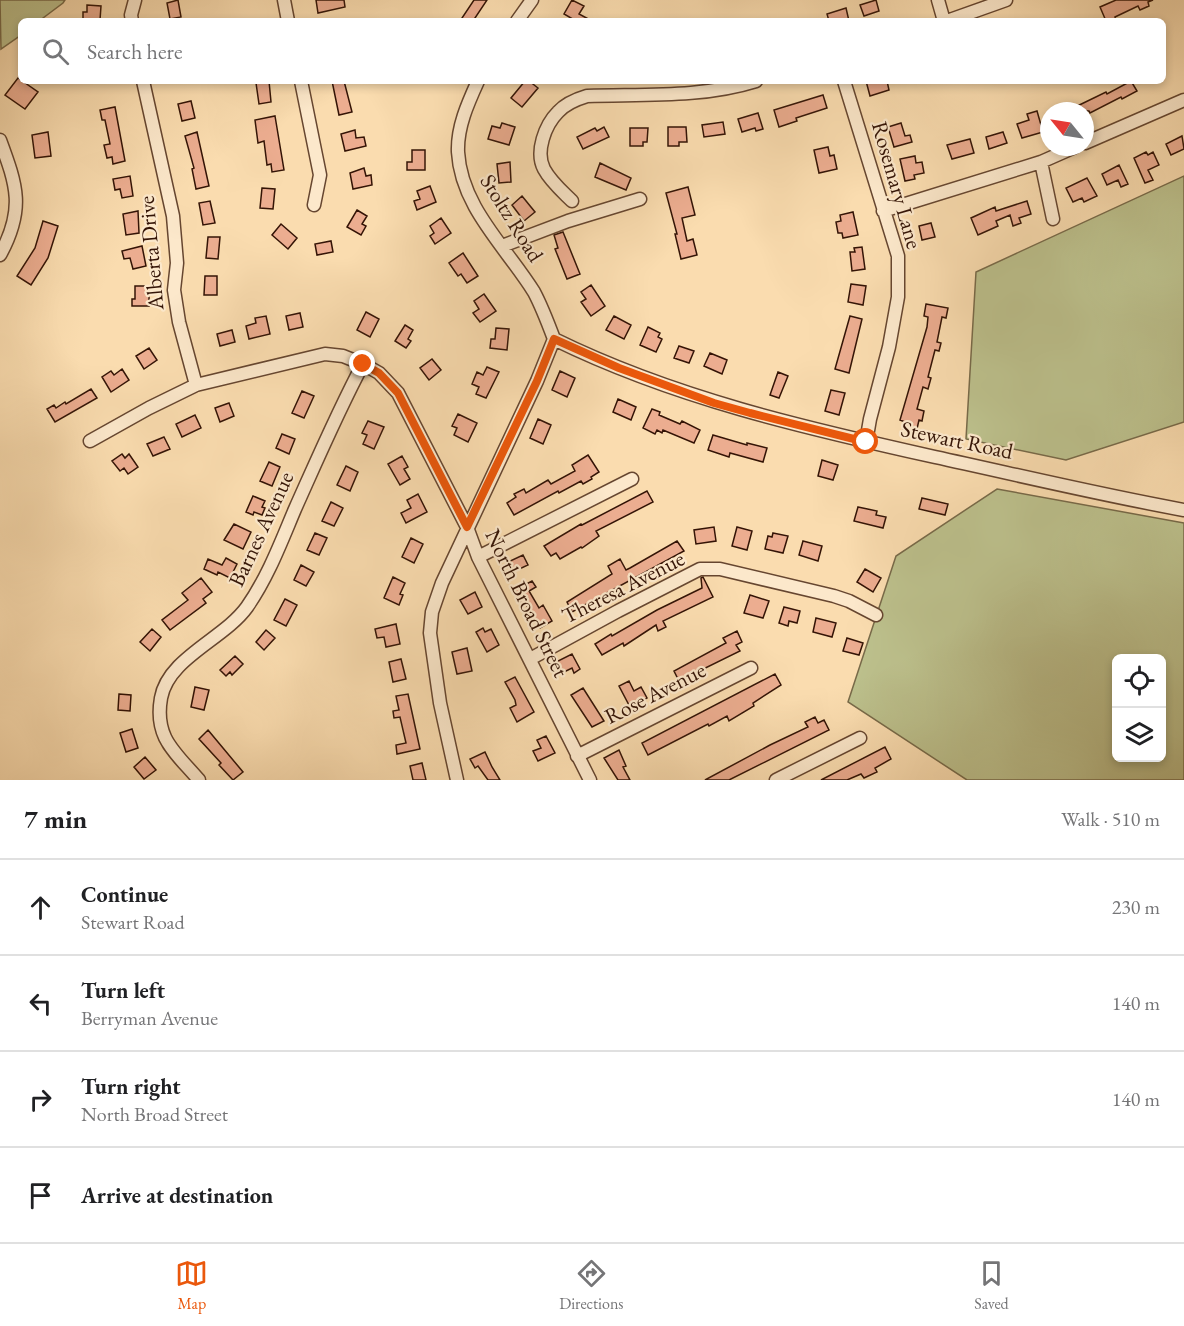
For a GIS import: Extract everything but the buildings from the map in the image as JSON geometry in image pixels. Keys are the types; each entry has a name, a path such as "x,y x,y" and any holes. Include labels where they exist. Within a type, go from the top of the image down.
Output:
{"street":[{"path":"132,18 135,0"},
{"path":"284,0 287,18"},
{"path":"519,18 532,0"},
{"path":"938,0 944,18"},
{"path":"954,18 1005,0"},
{"name":"Alberta Drive","path":"144,84 173,216 177,263 174,290 178,322 196,385"},
{"path":"302,84 320,175 314,205"},
{"name":"Stoltz Road","path":"477,84 461,126 458,150 461,177 477,212 535,294 554,339"},
{"path":"572,201 552,181 543,167 540,150 547,129 558,112 573,100 587,96 696,92 746,84"},
{"name":"Rosemary Lane","path":"845,84 898,256 898,297 889,347 866,442"},
{"path":"1094,139 1184,100"},
{"path":"0,140 15,183 16,211 9,237 0,255"},
{"path":"883,211 1055,156"},
{"path":"1041,162 1053,219"},
{"path":"502,246 568,221 640,199"},
{"path":"457,780 440,703 430,633 436,598 467,527 537,381 554,339"},
{"name":"Stewart Road","path":"554,339 619,368 714,403 750,413 866,442 1184,510"},
{"name":"North Broad Street","path":"90,441 196,385 325,354 343,356 379,373 398,393 467,527 478,557 590,780"},
{"name":"Barnes Avenue","path":"199,780 166,742 159,720 161,695 171,674 180,663 218,637 246,608 269,570 338,410 363,364"},
{"path":"478,557 632,479"},
{"name":"Theresa Avenue","path":"530,659 700,569 720,570 834,596 876,615"},
{"name":"Rose Avenue","path":"577,756 751,668"},
{"path":"776,780 860,738"}],"green space":[{"path":"0,0 65,0 43,18 18,18 18,37 1,49"},
{"path":"1184,176 1184,422 1066,460 966,439 976,272"},
{"path":"997,489 1184,523 1184,780 967,780 848,702 896,556"}],"route":[{"path":"363,364 379,373 398,393 415,422 467,527 537,381 554,339 619,368 714,403 866,442"}]}
